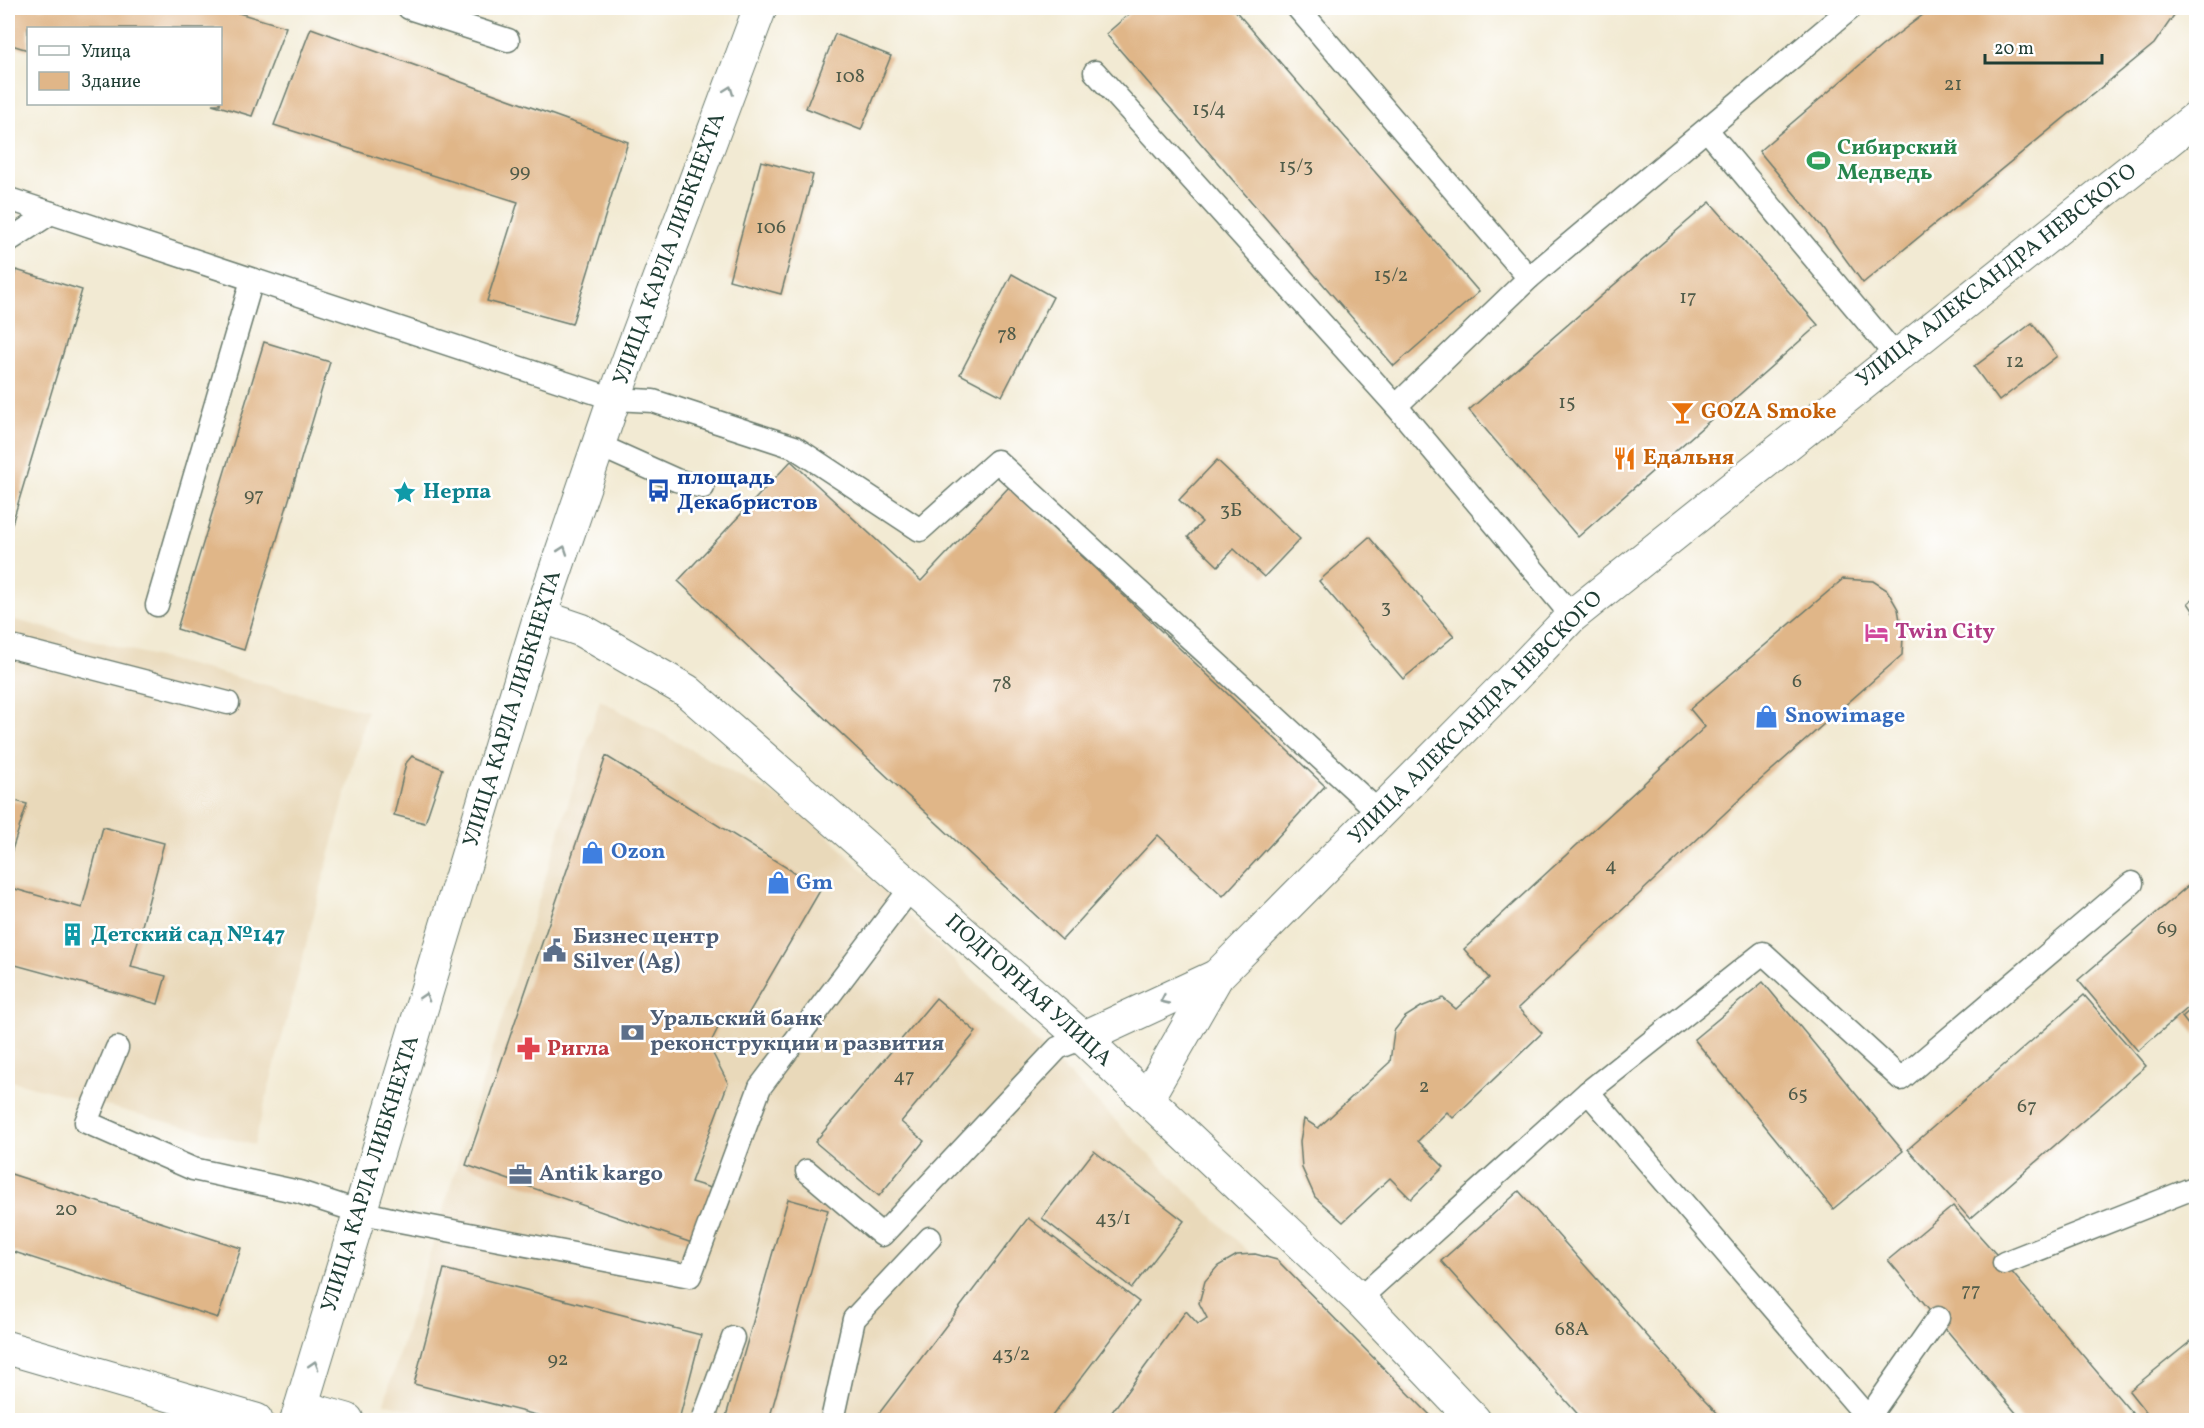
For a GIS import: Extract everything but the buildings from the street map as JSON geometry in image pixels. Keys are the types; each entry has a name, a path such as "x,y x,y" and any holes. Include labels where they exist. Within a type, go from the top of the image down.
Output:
{"street":[{"name":"УЛИЦА КАРЛА ЛИБКНЕХТА","path":"299,1414 540,616 614,399 760,8"},
{"name":"УЛИЦА АЛЕКСАНДРА НЕВСКОГО","path":"1147,1098 1217,976 1572,616 2196,118"},
{"name":"ПОДГОРНАЯ УЛИЦА","path":"540,616 581,630 687,691 1083,1038 1359,1299 1474,1420"},
{"path":"1083,1038 1217,976"},
{"path":"8,1348 256,1420"},
{"path":"299,1414 347,1420"}],"lane":[{"path":"409,8 508,40"},
{"path":"1298,8 1529,278"},
{"path":"1396,406 1529,278 1851,8"},
{"path":"1095,72 1396,406 1572,616"},
{"path":"1707,130 1896,356"},
{"path":"12,200 614,399 653,401 794,447 920,530 997,461 1380,813"},
{"path":"8,241 51,213"},
{"path":"156,605 252,280"},
{"path":"598,445 676,480 703,488"},
{"path":"8,645 228,703"},
{"path":"1359,1299 1588,1092 1763,953 1901,1079 2132,883"},
{"path":"117,1048 86,1122 193,1169 300,1192 360,1212 690,1276 760,1087 911,888"},
{"path":"807,1171 882,1235 1058,1048 1083,1038"},
{"path":"1588,1092 1868,1418 1938,1318"},
{"path":"2004,1263 2196,1187"},
{"path":"832,1420 854,1319 930,1238"},
{"path":"703,1420 733,1338"}],"shaded area":[{"path":"8,618 367,711 254,1145 8,1080"},
{"path":"600,700 803,811 1235,1239 1330,1327 1418,1420 447,1420 384,1403"}],"place":[{"name":"Сибирский Медведь","path":"1819,161"},
{"name":"GOZA Smoke","path":"1683,412"},
{"name":"Едальня","path":"1625,458"},
{"name":"площадь Декабристов","path":"659,491"},
{"name":"Нерпа","path":"405,492"},
{"name":"Twin Сity","path":"1877,632"},
{"name":"Snowimage","path":"1767,716"},
{"name":"Ozon","path":"593,852"},
{"name":"Gm","path":"778,883"},
{"name":"Детский сад №147","path":"73,935"},
{"name":"Бизнес центр Silver (Ag)","path":"555,950"},
{"name":"Уральский банк реконструкции и развития","path":"632,1032"},
{"name":"Ригла","path":"529,1049"},
{"name":"Antik kargo","path":"521,1174"}]}
